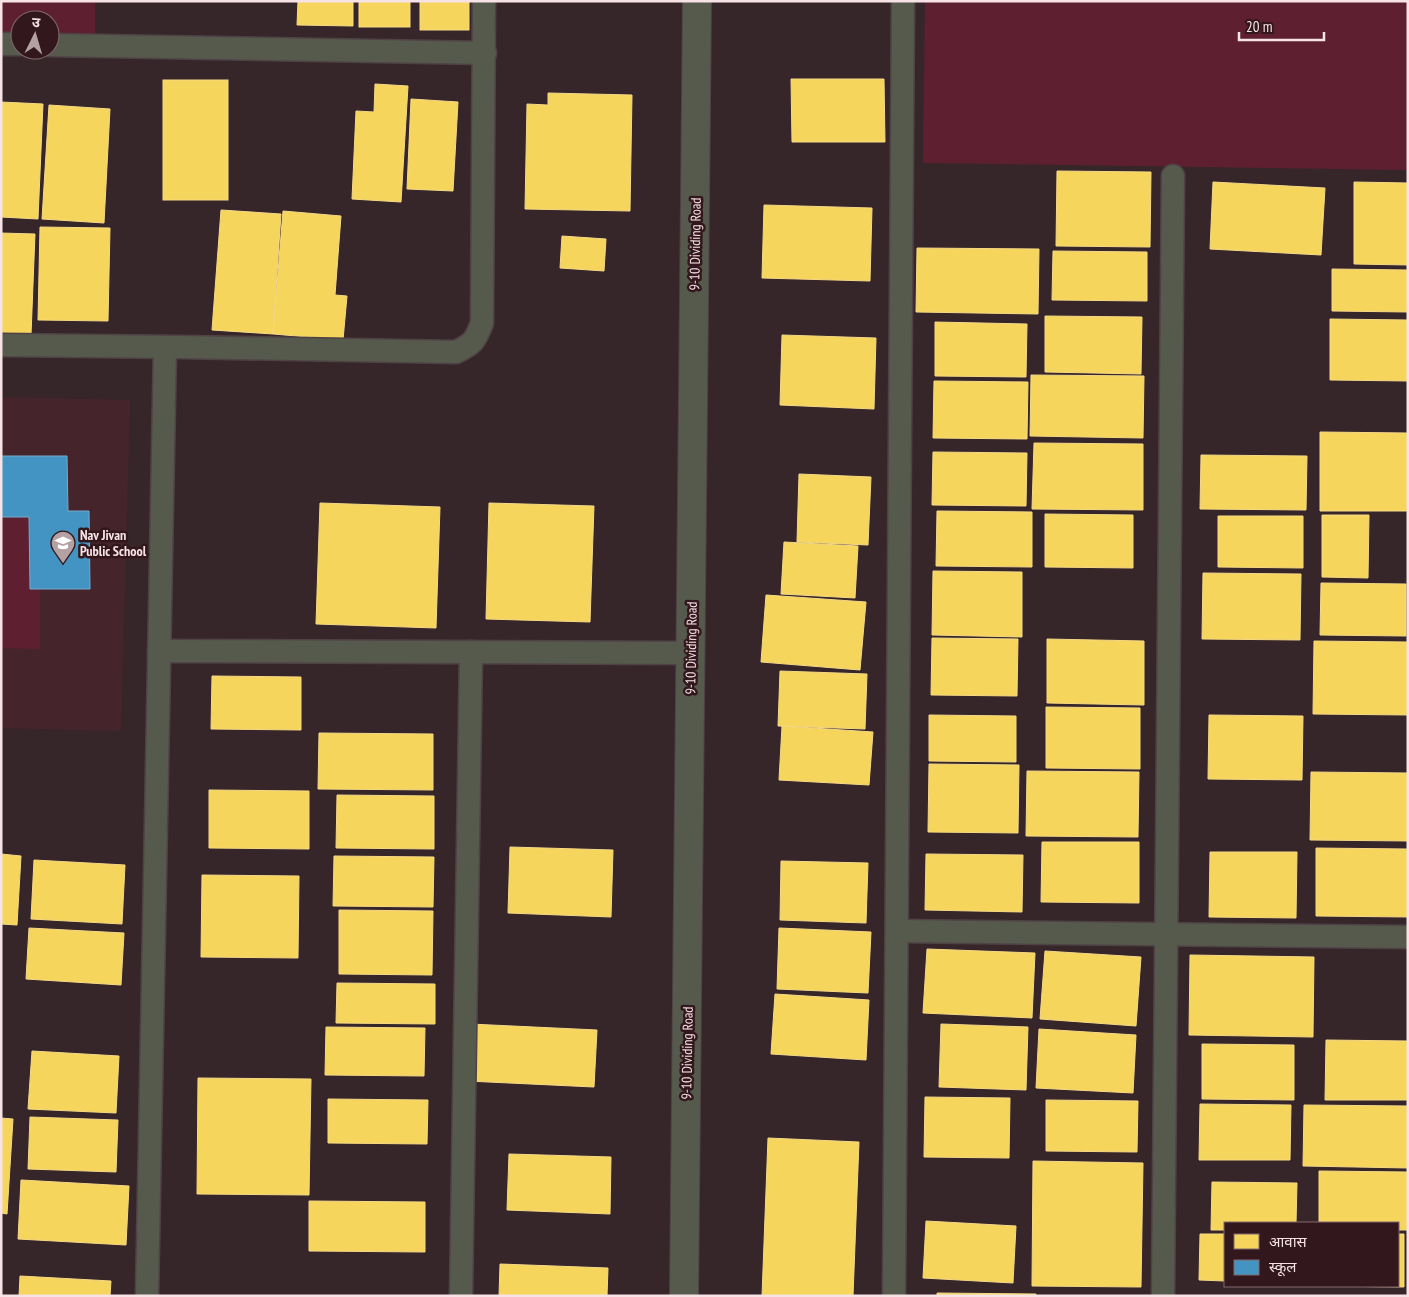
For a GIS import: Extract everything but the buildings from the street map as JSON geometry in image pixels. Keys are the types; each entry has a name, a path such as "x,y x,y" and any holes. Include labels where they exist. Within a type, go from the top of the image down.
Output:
{"street":[{"path":"1,345 456,352 469,346 476,338 482,323 484,1"},
{"name":"9-10 Dividing Road","path":"684,1296 697,1"},
{"path":"894,1296 903,1"},
{"path":"60,45 484,52"},
{"path":"1163,1296 1174,176"},
{"path":"147,1296 165,347"},
{"path":"159,651 690,653"},
{"path":"461,1296 471,652"},
{"path":"896,931 1408,936"}],"shaded area":[{"path":"1,1 95,1 95,35 60,34 60,10 10,10 10,32 1,32"},
{"path":"925,1 1408,1 1408,170 923,163"},
{"name":"Nav Jivan Public School","path":"1,397 130,400 121,731 1,728"},
{"path":"1,517 29,517 30,589 40,589 40,649 1,648"}],"place":[{"name":"Nav Jivan Public School","path":"63,564"}]}
